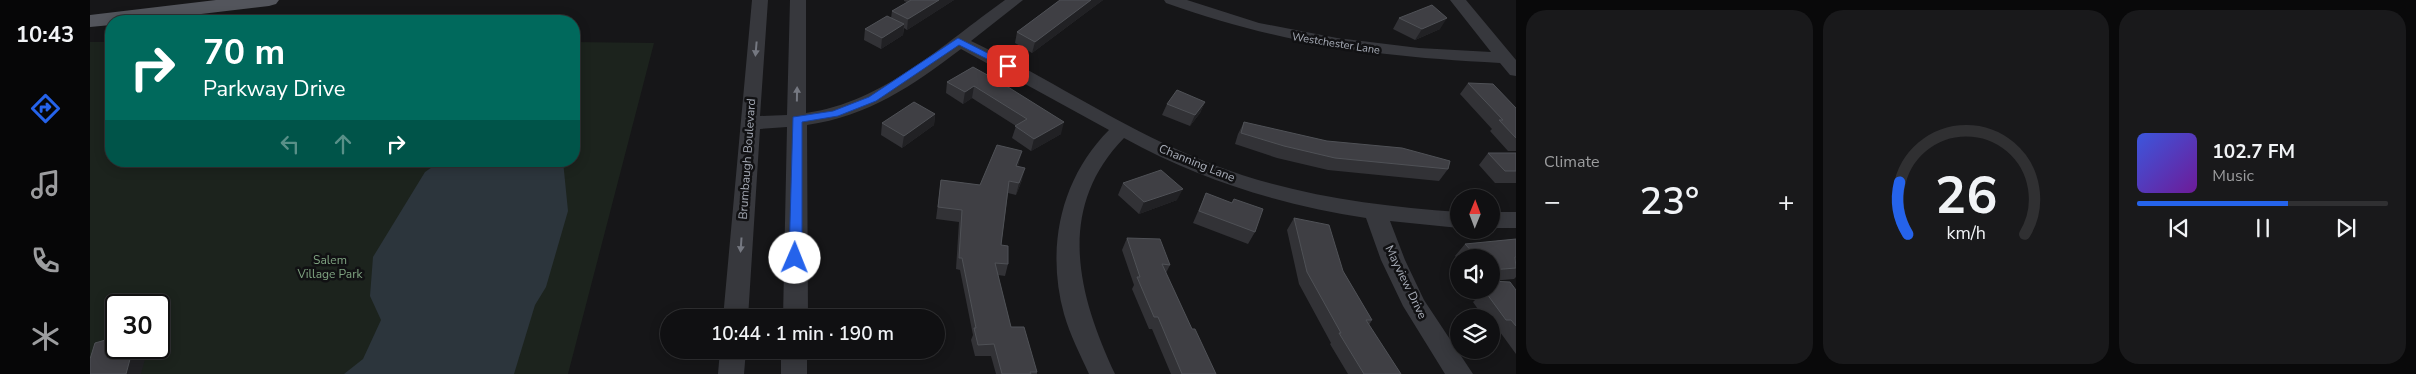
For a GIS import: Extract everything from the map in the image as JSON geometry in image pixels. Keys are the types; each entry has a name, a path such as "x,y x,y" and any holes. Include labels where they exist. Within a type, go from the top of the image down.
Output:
{"main road":[{"path":"90,9 186,0"},
{"path":"141,15 269,0"},
{"path":"90,21 105,19"}],"street":[{"name":"Brumbaugh Boulevard","path":"736,309 760,0"},
{"path":"795,309 798,0"},
{"path":"750,123 797,120 835,113 872,99 1015,0"},
{"name":"Westchester Lane","path":"1172,0 1234,22 1302,39 1388,52 1511,65"},
{"path":"1458,0 1511,65"},
{"name":"Channing Lane","path":"958,41 1122,129 1189,162 1234,179 1305,200 1375,212 1450,219"},
{"path":"1102,374 1082,332 1074,305 1069,266 1069,237 1072,211 1086,173 1100,152 1122,129"},
{"name":"Mayview Drive","path":"1375,212 1393,260 1415,306 1460,374"},
{"path":"1500,220 1516,220"},
{"path":"731,374 732,359"},
{"path":"794,359 794,374"}],"green space":[{"name":"Salem Village Park","path":"90,42 105,42 105,167 580,167 580,42 654,43 568,374 90,374"}],"shaded area":[{"path":"432,167 564,167 568,211 546,287 535,305 514,374 344,374 363,359 381,320 370,296 373,257 425,172"}],"building":[{"path":"911,0 939,0 908,19 892,11"},
{"path":"1060,0 1091,0 1035,42 1017,32"},
{"path":"1432,5 1447,18 1422,29 1399,18"},
{"path":"887,16 904,24 882,38 865,29"},
{"path":"973,67 1064,122 1034,139 1015,126 1027,119 974,86 965,92 947,82"},
{"path":"1468,83 1493,84 1516,108 1516,138 1499,120 1503,120"},
{"path":"1177,90 1205,102 1195,115 1167,104"},
{"path":"914,102 935,114 904,136 882,123"},
{"path":"1244,122 1327,141 1402,148 1450,161 1448,169 1335,158 1284,146 1241,133"},
{"path":"997,145 1022,151 1016,166 1025,168 1019,183 1009,181 1001,245 1008,246 1008,264 995,263 1011,327 1024,327 1037,372 1030,372 1031,374 1002,374 994,344 978,345 962,258 959,258 962,210 938,207 941,180 980,185"},
{"path":"1488,153 1516,153 1516,171 1505,171"},
{"path":"1161,170 1183,189 1144,202 1123,183"},
{"path":"1206,193 1232,203 1234,199 1263,209 1255,232 1199,211"},
{"path":"1294,218 1329,225 1343,271 1372,320 1366,320 1401,374 1364,374 1339,333 1341,333 1307,272"},
{"path":"1127,238 1160,239 1170,265 1162,264 1192,329 1195,329 1216,374 1182,374 1158,317 1154,317 1137,277 1140,277"},
{"path":"1516,239 1516,268 1500,269 1500,249 1470,249 1465,244"},
{"path":"1500,281 1510,282 1516,290 1516,326 1511,320 1506,320 1500,309 1498,309 1491,299 1500,299"},
{"path":"105,340 105,359 130,359 126,374 90,374 90,359 95,343"}],"route":[{"path":"795,258 797,120 835,113 872,99 913,74 958,41 1008,66"}]}
